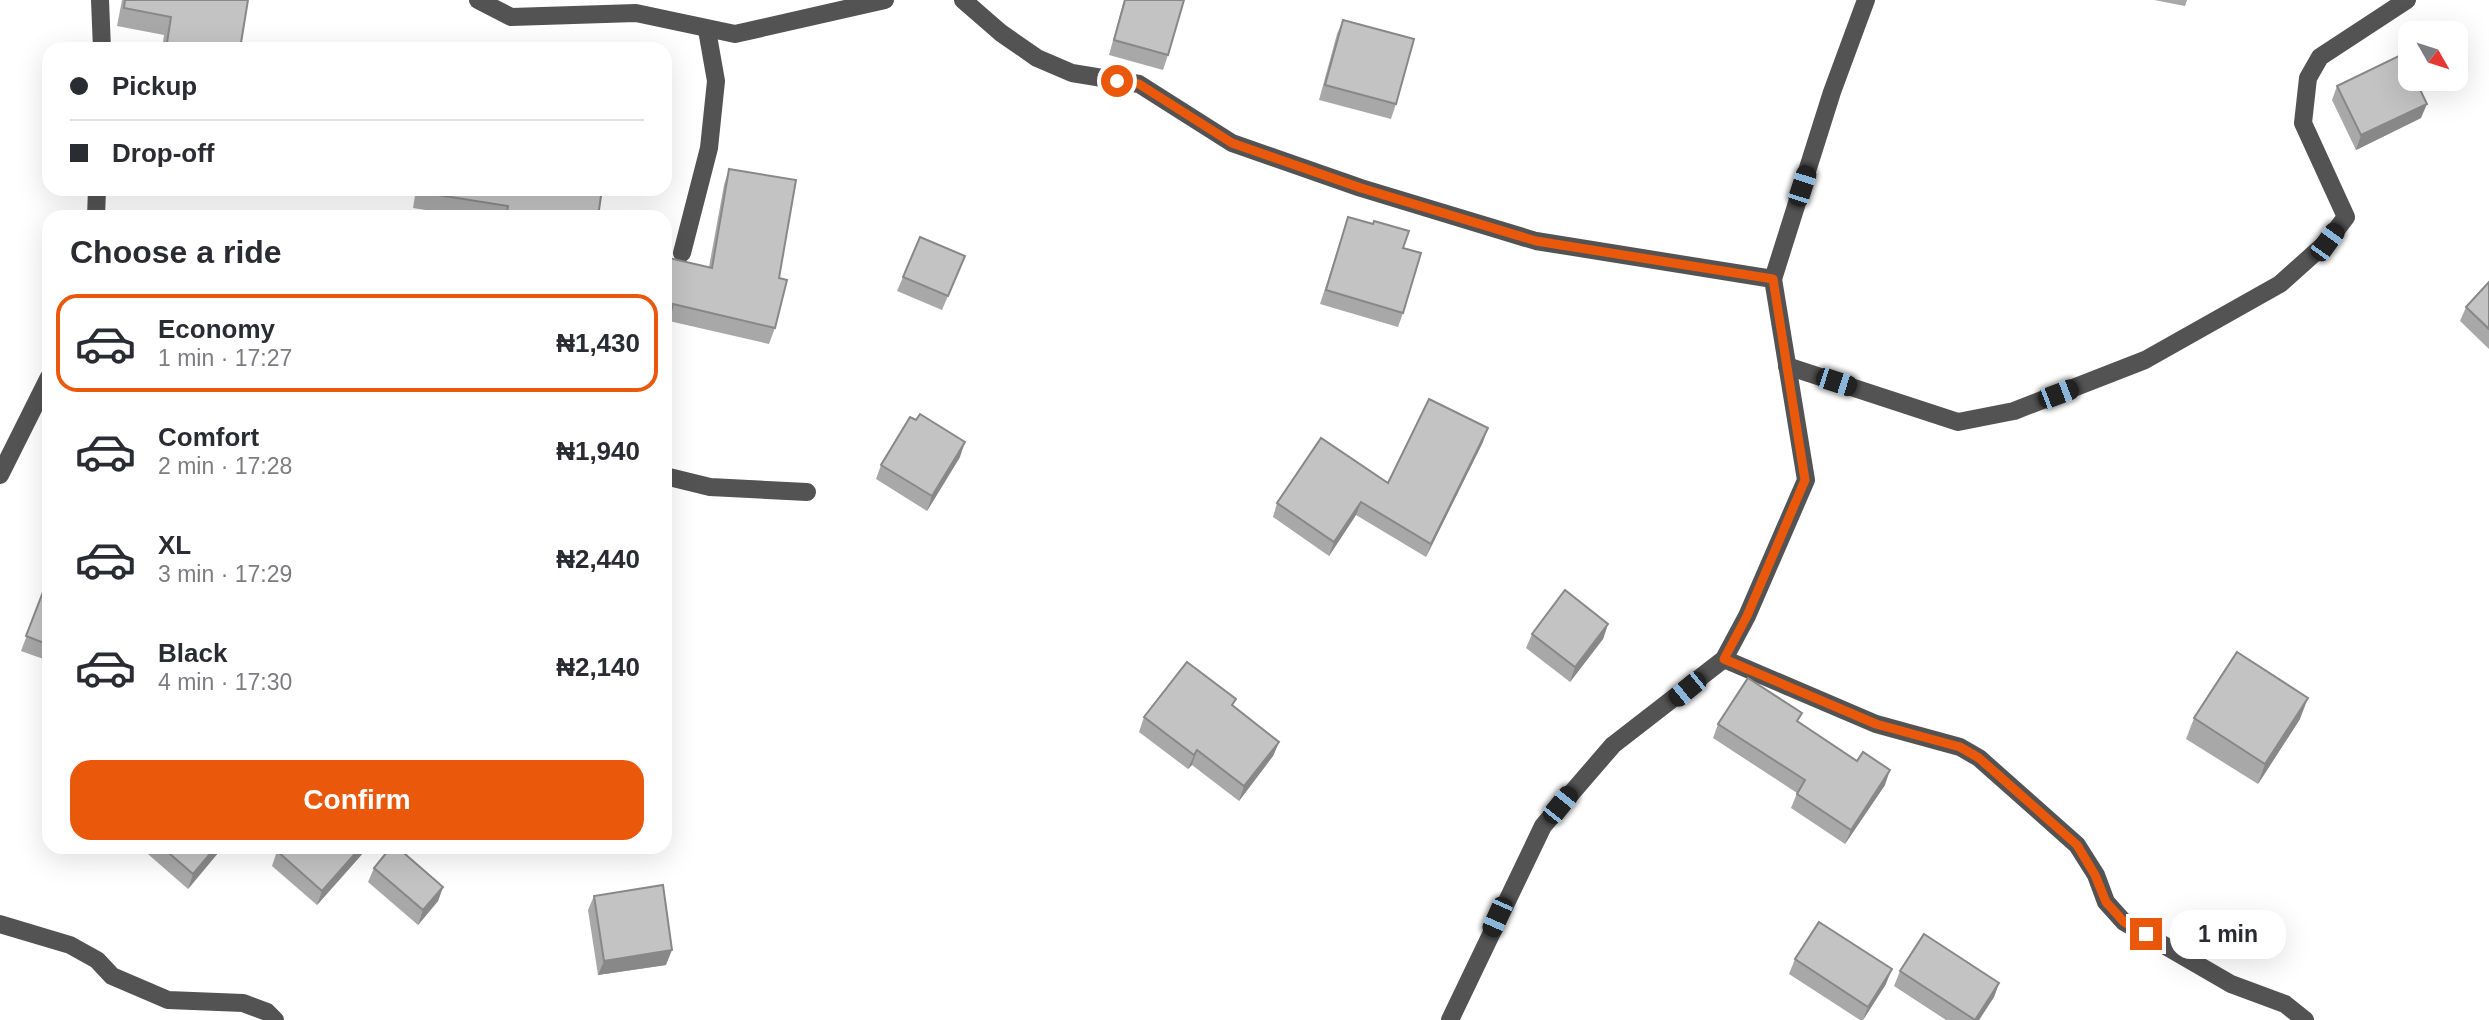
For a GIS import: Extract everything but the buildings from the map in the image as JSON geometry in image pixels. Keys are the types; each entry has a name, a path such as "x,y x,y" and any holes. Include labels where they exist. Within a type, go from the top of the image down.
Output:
{"street":[{"path":"100,0 102,42"},
{"path":"478,0 511,17 636,13 735,34 885,0"},
{"path":"963,0 1001,33 1037,58 1072,73 1139,84 1232,143 1335,179 1536,241 1773,279"},
{"path":"1450,1020 1543,826 1613,745 1724,659 1747,616 1805,480 1773,279 1832,92 1866,0"},
{"path":"1787,366 1958,422 2014,411 2145,360 2280,284 2327,242 2346,216 2304,123 2308,78 2320,57 2407,0"},
{"path":"682,253 710,135 716,80 707,30"},
{"path":"0,475 42,391"},
{"path":"30,414 42,413"},
{"path":"672,478 710,487 807,492"},
{"path":"1724,659 1876,724 1960,747 1979,758 2077,845 2095,875 2106,902 2124,922 2231,984 2285,1004 2305,1020"},
{"path":"0,924 71,945 97,960 112,976 168,1000 243,1003 267,1012 275,1020"}],"route":[{"path":"1117,81 1139,84 1232,143 1361,188 1536,241 1773,279 1805,480 1747,616 1724,659 1876,724 1960,747 1979,758 2077,845 2095,875 2106,902 2124,922 2146,934"}]}
